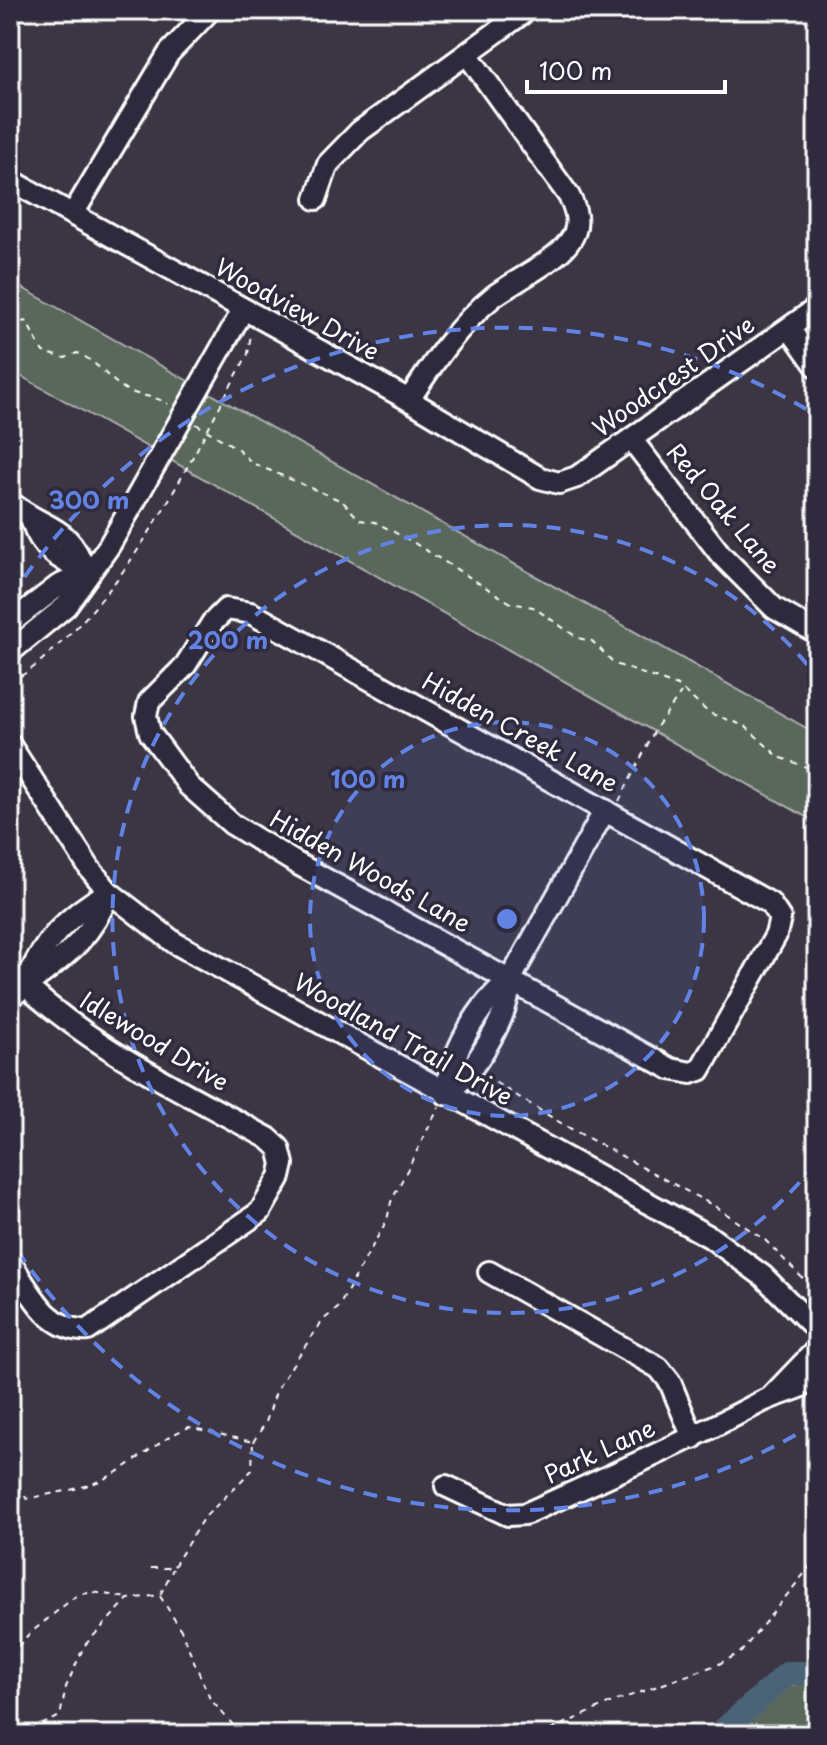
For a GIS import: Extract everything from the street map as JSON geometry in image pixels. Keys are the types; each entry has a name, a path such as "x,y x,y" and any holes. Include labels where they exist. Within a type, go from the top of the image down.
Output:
{"street":[{"path":"73,214 169,53 210,10"},
{"path":"316,199 328,164 360,131 527,10"},
{"path":"409,400 463,325 492,298 569,243 576,228 577,212 569,196 467,54"},
{"name":"Woodview Drive","path":"10,180 409,400 540,478 559,483"},
{"name":"Woodcrest Drive","path":"559,483 577,477 632,440 817,308"},
{"path":"10,652 66,606 126,519 243,310"},
{"path":"789,328 817,367"},
{"name":"Red Oak Lane","path":"632,440 721,555 774,608 817,633"},
{"path":"10,502 32,521 37,536 57,558 86,573"},
{"path":"10,623 58,586 86,573"},
{"name":"Hidden Creek Lane","path":"146,716 149,702 185,666 212,623 226,609 251,613 770,903 780,918 776,935 708,1059 700,1070 691,1073"},
{"name":"Hidden Woods Lane","path":"146,716 150,733 189,786 232,824 671,1069 691,1073"},
{"name":"Woodland Trail Drive","path":"10,745 34,788 109,892 175,943 447,1103 735,1252 817,1330"},
{"path":"447,1103 448,1070 491,994 510,980 609,812"},
{"path":"18,992 37,955 83,907 109,892"},
{"name":"Idlewood Drive","path":"10,971 18,992 44,1005 103,1048 268,1138 279,1148 283,1164 280,1177 260,1212 88,1330 70,1331 56,1323 10,1262"},
{"path":"489,1272 659,1368 670,1382 693,1438"},
{"name":"Park Lane","path":"771,1397 817,1349"},
{"name":"Park Lane","path":"446,1486 508,1515 525,1514 693,1438 771,1397 804,1387 817,1377"}],"path":[{"path":"10,681 39,663 75,630 114,586 146,538 248,354 251,333 243,310"},
{"path":"10,324 26,321 43,352 65,358 77,353 86,357 129,392 165,401 182,416 238,449 252,463 342,501 360,520 375,522 411,541 511,603 533,607 578,638 592,641 615,664 678,686 724,721 745,726 779,757 817,771"},
{"path":"609,812 656,728 682,692"},
{"path":"478,1082 493,1081 564,1125 716,1207 765,1240 817,1293"},
{"path":"160,1595 202,1520 252,1470 253,1442 266,1422 277,1389 323,1320 338,1308 387,1220 391,1202 439,1107 447,1103"},
{"path":"10,1477 27,1499 99,1481 129,1465 152,1446 189,1427 253,1442"},
{"path":"540,1735 610,1703 719,1664 741,1652 817,1558"},
{"path":"150,1568 173,1568"},
{"path":"10,1706 18,1646 77,1595 93,1592 128,1599 160,1595"},
{"path":"160,1595 181,1630 210,1699 242,1735"},
{"path":"20,1735 60,1716 66,1687 84,1646 128,1599"}],"green space":[{"path":"10,281 817,734 817,823 10,370"},
{"path":"817,1681 817,1735 728,1735 790,1685"}],"waterway":[{"path":"718,1735 788,1673 817,1673"}]}
